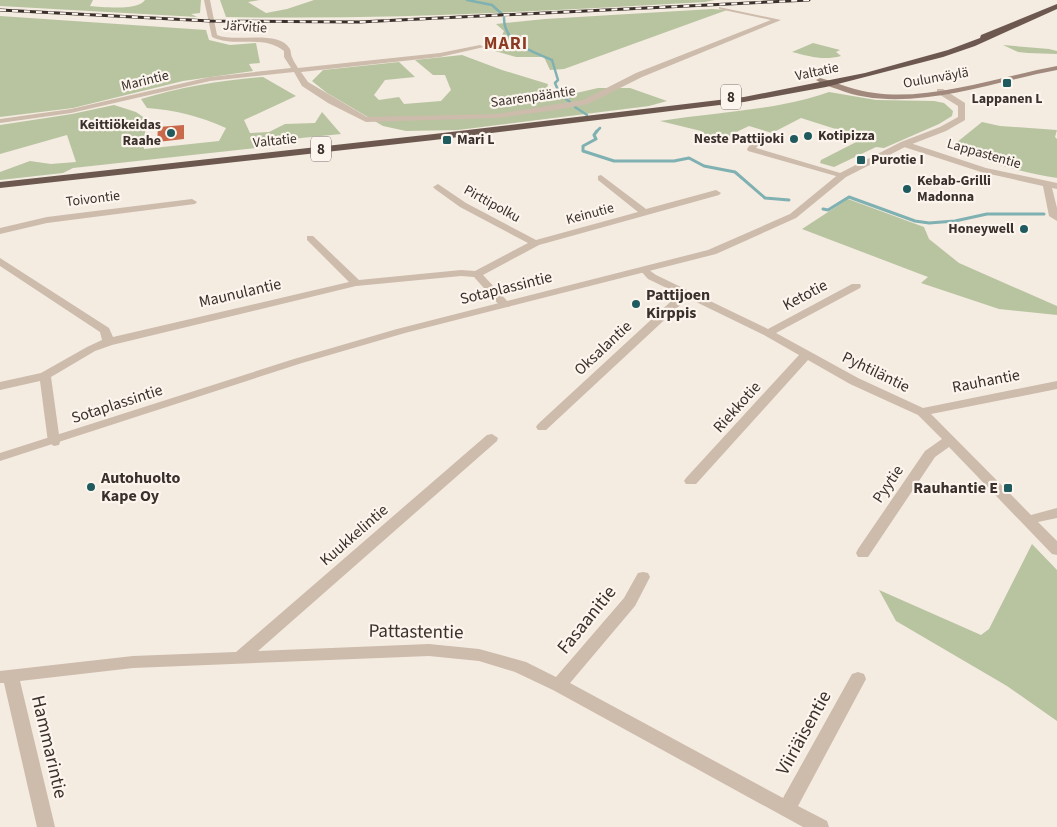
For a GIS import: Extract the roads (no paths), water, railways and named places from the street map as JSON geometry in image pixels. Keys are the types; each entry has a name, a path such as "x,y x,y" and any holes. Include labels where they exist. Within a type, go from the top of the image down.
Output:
{"highway":[{"name":"Valtatie","path":"0,185 642,113 754,98 939,55 980,42 1057,6"}],"main road":[{"name":"Oulunväylä","path":"824,82 856,93 886,97 913,96 1057,68"}],"street":[{"name":"Järvitie","path":"207,0 214,36 224,40 279,42 287,50 288,57 296,70"},
{"name":"Saarenpääntie","path":"296,70 309,88 366,120 497,116 556,108 585,102 639,75 778,20 721,8"},
{"name":"Marintie","path":"0,121 71,111 210,79 440,55 480,47"},
{"name":"Sotaplassintie","path":"0,457 54,442 298,361 401,331 712,252 793,216 843,176 904,144 943,129 962,118 962,105 940,92"},
{"path":"755,144 751,149 843,176"},
{"name":"Lappastentie","path":"904,144 984,170 1052,185"},
{"path":"601,178 645,213"},
{"path":"1052,185 1054,216 1057,218"},
{"name":"Pirttipolku","path":"438,187 463,205 535,243"},
{"name":"Keinutie","path":"477,274 535,243 716,193"},
{"name":"Toivontie","path":"0,231 47,220 192,202"},
{"path":"310,238 356,283"},
{"path":"0,261 105,330 108,342"},
{"name":"Pyhtiläntie","path":"645,270 652,276 687,294 768,333 854,381 922,412 948,441 1057,550"},
{"name":"Maunulantie","path":"0,386 45,376 82,354 108,342 139,333 356,283 461,273 477,274"},
{"path":"477,274 505,304"},
{"name":"Ketotie","path":"768,333 856,286"},
{"name":"Oksalantie","path":"542,427 687,294"},
{"name":"Riekkotie","path":"691,481 806,355"},
{"path":"45,376 54,442"},
{"name":"Rauhantie","path":"922,412 1057,385"},
{"name":"Kuukkelintie","path":"239,658 492,438"},
{"name":"Pyytie","path":"863,553 930,454 948,441"},
{"path":"1028,520 1057,513"},
{"name":"Fasaanitie","path":"559,685 630,602 642,577"},
{"name":"Pattastentie","path":"6,677 133,662 429,650 479,655 520,667 559,685 820,827"},
{"name":"Hammarintie","path":"6,677 46,827"},
{"name":"Viiriäisentie","path":"787,808 858,679"}],"waterway":[{"path":"467,0 492,5 503,15"},
{"path":"504,18 505,27 514,40 528,50 552,60 558,80 555,83 556,86 561,94 570,102"},
{"path":"575,107 587,115"},
{"path":"597,131 600,128"},
{"path":"597,131 594,135 596,139 583,146 583,151 614,161 674,161 689,158 704,166 735,172 765,198 789,200"},
{"path":"823,209 828,210 849,197 915,221 929,223 955,221 987,214 1044,214"}],"railway":[{"path":"0,10 210,21 359,22 809,0"}],"place":[{"name":"Lappanen L","path":"1007,83"},
{"name":"Keittiökeidas Raahe","path":"171,133"},
{"name":"Kotipizza","path":"808,136"},
{"name":"Neste Pattijoki","path":"794,139"},
{"name":"Mari L","path":"447,140"},
{"name":"Purotie I","path":"861,160"},
{"name":"Kebab-Grilli Madonna","path":"907,189"},
{"name":"Honeywell","path":"1024,229"},
{"name":"Pattijoen Kirppis","path":"636,304"},
{"name":"Autohuolto Kape Oy","path":"91,487"},
{"name":"Rauhantie E","path":"1008,488"}],"district":[{"name":"MARI","path":"506,43"}]}
